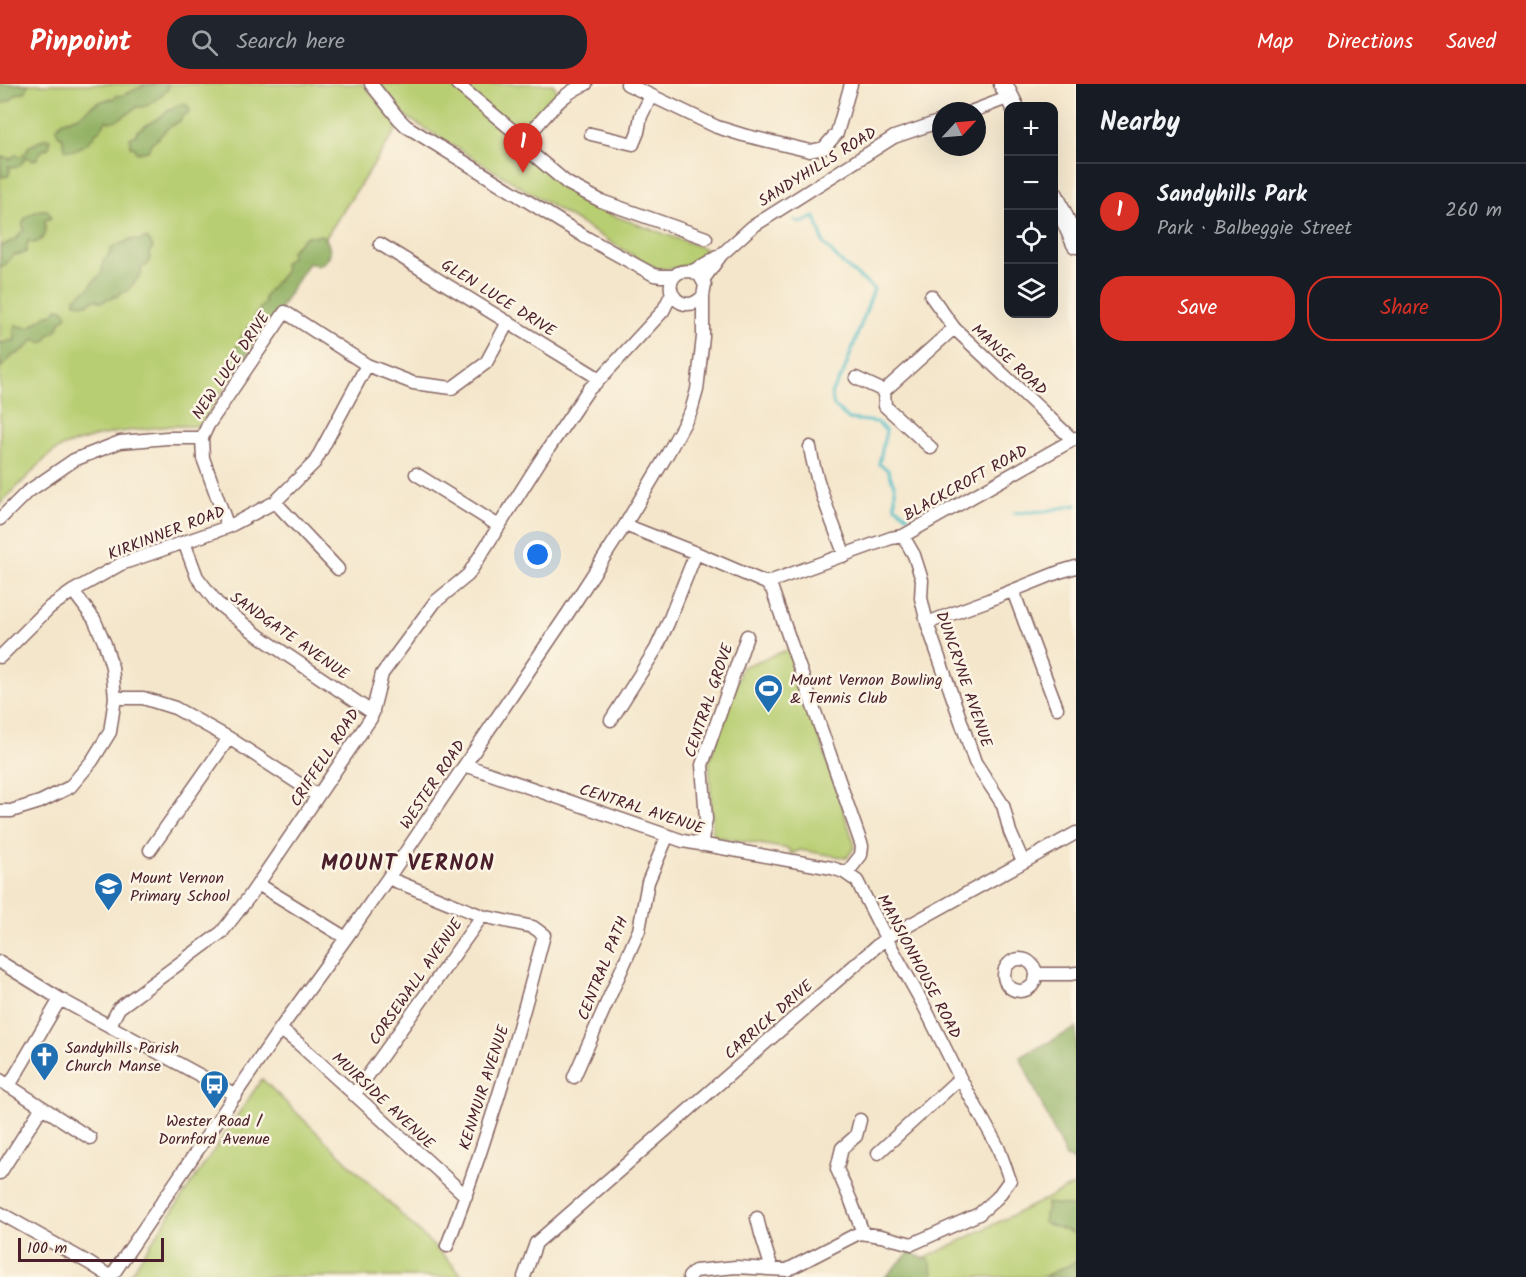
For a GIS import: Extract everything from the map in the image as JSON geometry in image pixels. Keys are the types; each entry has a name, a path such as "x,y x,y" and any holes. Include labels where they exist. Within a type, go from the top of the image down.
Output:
{"main road":[{"path":"1058,206 1076,244"}],"street":[{"name":"SANDYHILLS ROAD","path":"371,84 406,126 587,238 661,276 685,304 698,299"},
{"path":"456,84 525,138 536,156 567,183 601,201 706,238"},
{"path":"525,138 564,95 586,84"},
{"path":"628,84 708,124 810,151 824,148 837,133 851,84"},
{"path":"591,134 633,144 641,116 651,96"},
{"path":"986,106 1009,96"},
{"name":"SANDYHILLS ROAD","path":"703,280 721,255 752,227 894,137 932,124"},
{"name":"GLEN LUCE DRIVE","path":"380,243 600,379"},
{"name":"SANDYHILLS ROAD","path":"674,290 682,271 692,271 721,255"},
{"path":"692,271 703,280 705,285 698,299"},
{"name":"CRIFFELL ROAD","path":"110,1025 119,1008 222,932 258,884 371,718 382,674 435,602 468,575 588,390 663,311 674,290"},
{"name":"MANSE ROAD","path":"931,296 954,328 1074,439"},
{"name":"WESTER ROAD","path":"111,1277 280,1029 388,878 625,525 691,411 697,390 702,337 702,315 698,299"},
{"name":"NEW LUCE DRIVE","path":"228,527 203,458 202,438 208,425 285,312 367,365 413,383 452,388 486,363 508,322"},
{"path":"884,391 954,328"},
{"name":"KIRKINNER ROAD","path":"0,657 50,607 73,591 121,564 228,527 275,502 315,462 367,365"},
{"path":"856,378 884,391"},
{"path":"884,391 885,405 932,448"},
{"path":"0,519 26,493 74,460 120,442 202,438"},
{"name":"BLACKCROFT ROAD","path":"766,583 891,538 903,536 1074,439"},
{"path":"810,447 818,479 845,556"},
{"path":"416,474 499,526"},
{"path":"275,502 338,569"},
{"path":"625,525 766,583 775,594 861,842 861,855 847,873"},
{"name":"DUNCRYNE AVENUE","path":"903,536 914,555 922,580 921,598 927,623 975,762 1003,805 1010,832 1023,862"},
{"name":"SANDGATE AVENUE","path":"184,542 196,577 217,603 259,636 373,713"},
{"path":"611,720 656,649 696,553"},
{"path":"927,623 1076,567"},
{"path":"0,811 11,811 40,802 70,787 92,761 110,732 115,698 112,667 94,620 73,591"},
{"path":"1013,591 1057,708"},
{"name":"CENTRAL GROVE","path":"701,845 706,819 702,765 747,636"},
{"path":"115,698 143,698 176,708 229,738 318,796"},
{"path":"150,850 229,738"},
{"name":"CENTRAL AVENUE","path":"465,765 667,837 832,868 847,873"},
{"name":"CARRICK DRIVE","path":"524,1277 536,1243 886,938 1076,833"},
{"name":"CENTRAL PATH","path":"574,1077 639,930 648,882 667,837"},
{"name":"MANSIONHOUSE ROAD","path":"847,873 857,881 923,1004 998,1147 1010,1180 997,1198 979,1214 912,1244 863,1233"},
{"path":"388,878 482,916"},
{"path":"258,884 346,938"},
{"name":"KENMUIR AVENUE","path":"447,1246 466,1196 521,1024 544,935 533,927 482,916"},
{"name":"CORSEWALL AVENUE","path":"354,1095 482,916"},
{"path":"0,962 60,999 236,1095"},
{"path":"1037,974 1076,973"},
{"path":"60,999 5,1083 90,1138"},
{"name":"MUIRSIDE AVENUE","path":"280,1029 466,1196"},
{"path":"878,1153 960,1078"},
{"path":"0,1173 42,1107"},
{"path":"689,1277 695,1271 736,1267 787,1270 863,1233 837,1169 842,1148 856,1136 860,1120"},
{"path":"0,1213 111,1277"},
{"path":"758,1218 772,1269"},
{"path":"748,1239 762,1239"}],"green space":[{"path":"0,84 363,84 398,127 199,426 170,426 119,432 64,446 50,454 0,504"},
{"path":"0,84 28,84 25,92 16,94 0,106"},
{"path":"168,84 168,89 154,101 146,106 137,107 116,120 109,122 107,120 89,142 75,150 66,150 63,138 59,136 56,129 62,122 79,116 99,102 124,95 145,85"},
{"path":"380,84 553,84 559,94 535,121 533,120 515,143 568,188 606,213 712,251 701,259 677,268 661,269 650,265 411,120"},
{"path":"184,104 190,110 189,113 152,142 148,151 137,153 135,148 131,147 130,138 136,135 137,131 167,111"},
{"path":"46,138 50,139 50,145 39,154 37,159 32,160 26,157 15,168 9,166 8,176 1,177 0,158 9,159 16,155 22,156 28,147"},
{"path":"40,210 47,210 51,218 45,220 43,237 34,243 28,241 26,252 14,255 4,266 0,267 0,247 17,238 24,230 24,219"},
{"path":"310,235 325,237 330,250 328,258 317,266 312,263 307,264 281,307 234,373 232,372 238,344 265,303 265,296 285,272 284,263 291,257 291,251"},
{"path":"145,238 153,247 149,253 150,259 147,265 140,269 142,273 126,292 101,302 95,299 87,304 75,303 75,298 90,287 102,273 103,260 115,246 133,239 140,241"},
{"path":"57,308 63,309 67,315 46,341 42,343 35,339 0,368 0,342 11,340 15,342 16,325 28,328 47,315 51,315"},
{"name":"Mount Vernon Bowling & Tennis Club","path":"790,649 855,846 847,858 800,850 791,854 789,849 713,836 709,762 742,667"},
{"path":"1076,1028 1076,1162 1066,1157 1020,1057"},
{"path":"262,1079 454,1266 463,1277 128,1277"},
{"path":"1076,1184 1076,1277 887,1277"},
{"path":"1047,1203 1076,1207 1076,1234 1044,1223"},
{"path":"910,1252 930,1261 934,1277 885,1277"},
{"path":"1076,1262 1076,1277 1043,1277"}],"waterway":[{"path":"795,220 801,223 815,217 824,244 843,264 874,289 843,374 831,393 834,406 849,419 877,422 886,431 879,464 888,470 895,487 895,506 908,516"},
{"path":"1014,513 1046,511 1076,505"}],"place":[{"name":"Sandyhills Park","path":"523,173"},
{"name":"Mount Vernon Bowling & Tennis Club","path":"769,714"},
{"name":"Mount Vernon Primary School","path":"109,912"},
{"name":"Sandyhills Parish Church Manse","path":"44,1082"},
{"name":"Wester Road / Dornford Avenue","path":"214,1110"}],"district":[{"name":"MOUNT VERNON","path":"408,862"}]}
